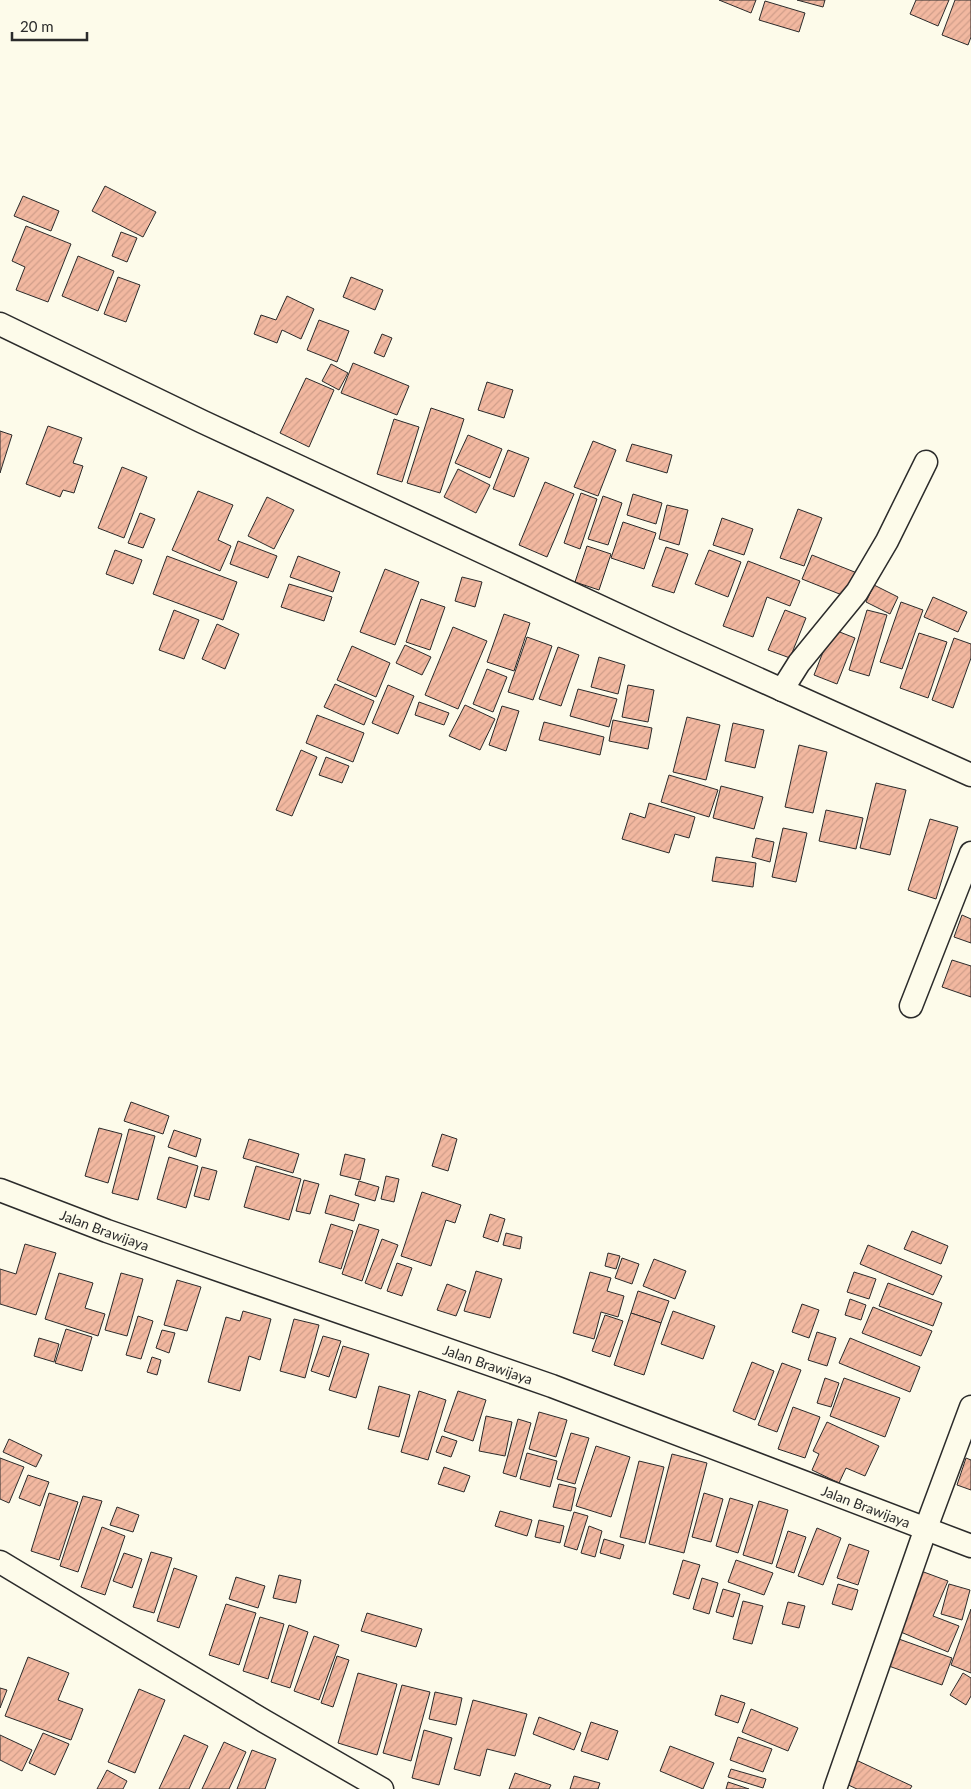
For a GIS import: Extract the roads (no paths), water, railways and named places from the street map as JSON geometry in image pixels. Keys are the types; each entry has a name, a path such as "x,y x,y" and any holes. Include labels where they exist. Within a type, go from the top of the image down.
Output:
{"street":[{"path":"0,324 364,497 676,642 971,775"},
{"path":"782,690 799,663 857,592 887,541 926,462"},
{"path":"911,1006 971,853"},
{"name":"Jalan Brawijaya","path":"0,1190 107,1231 552,1386 971,1546"},
{"path":"836,1789 926,1528 971,1407"},
{"path":"0,1562 255,1716 382,1789"}]}
